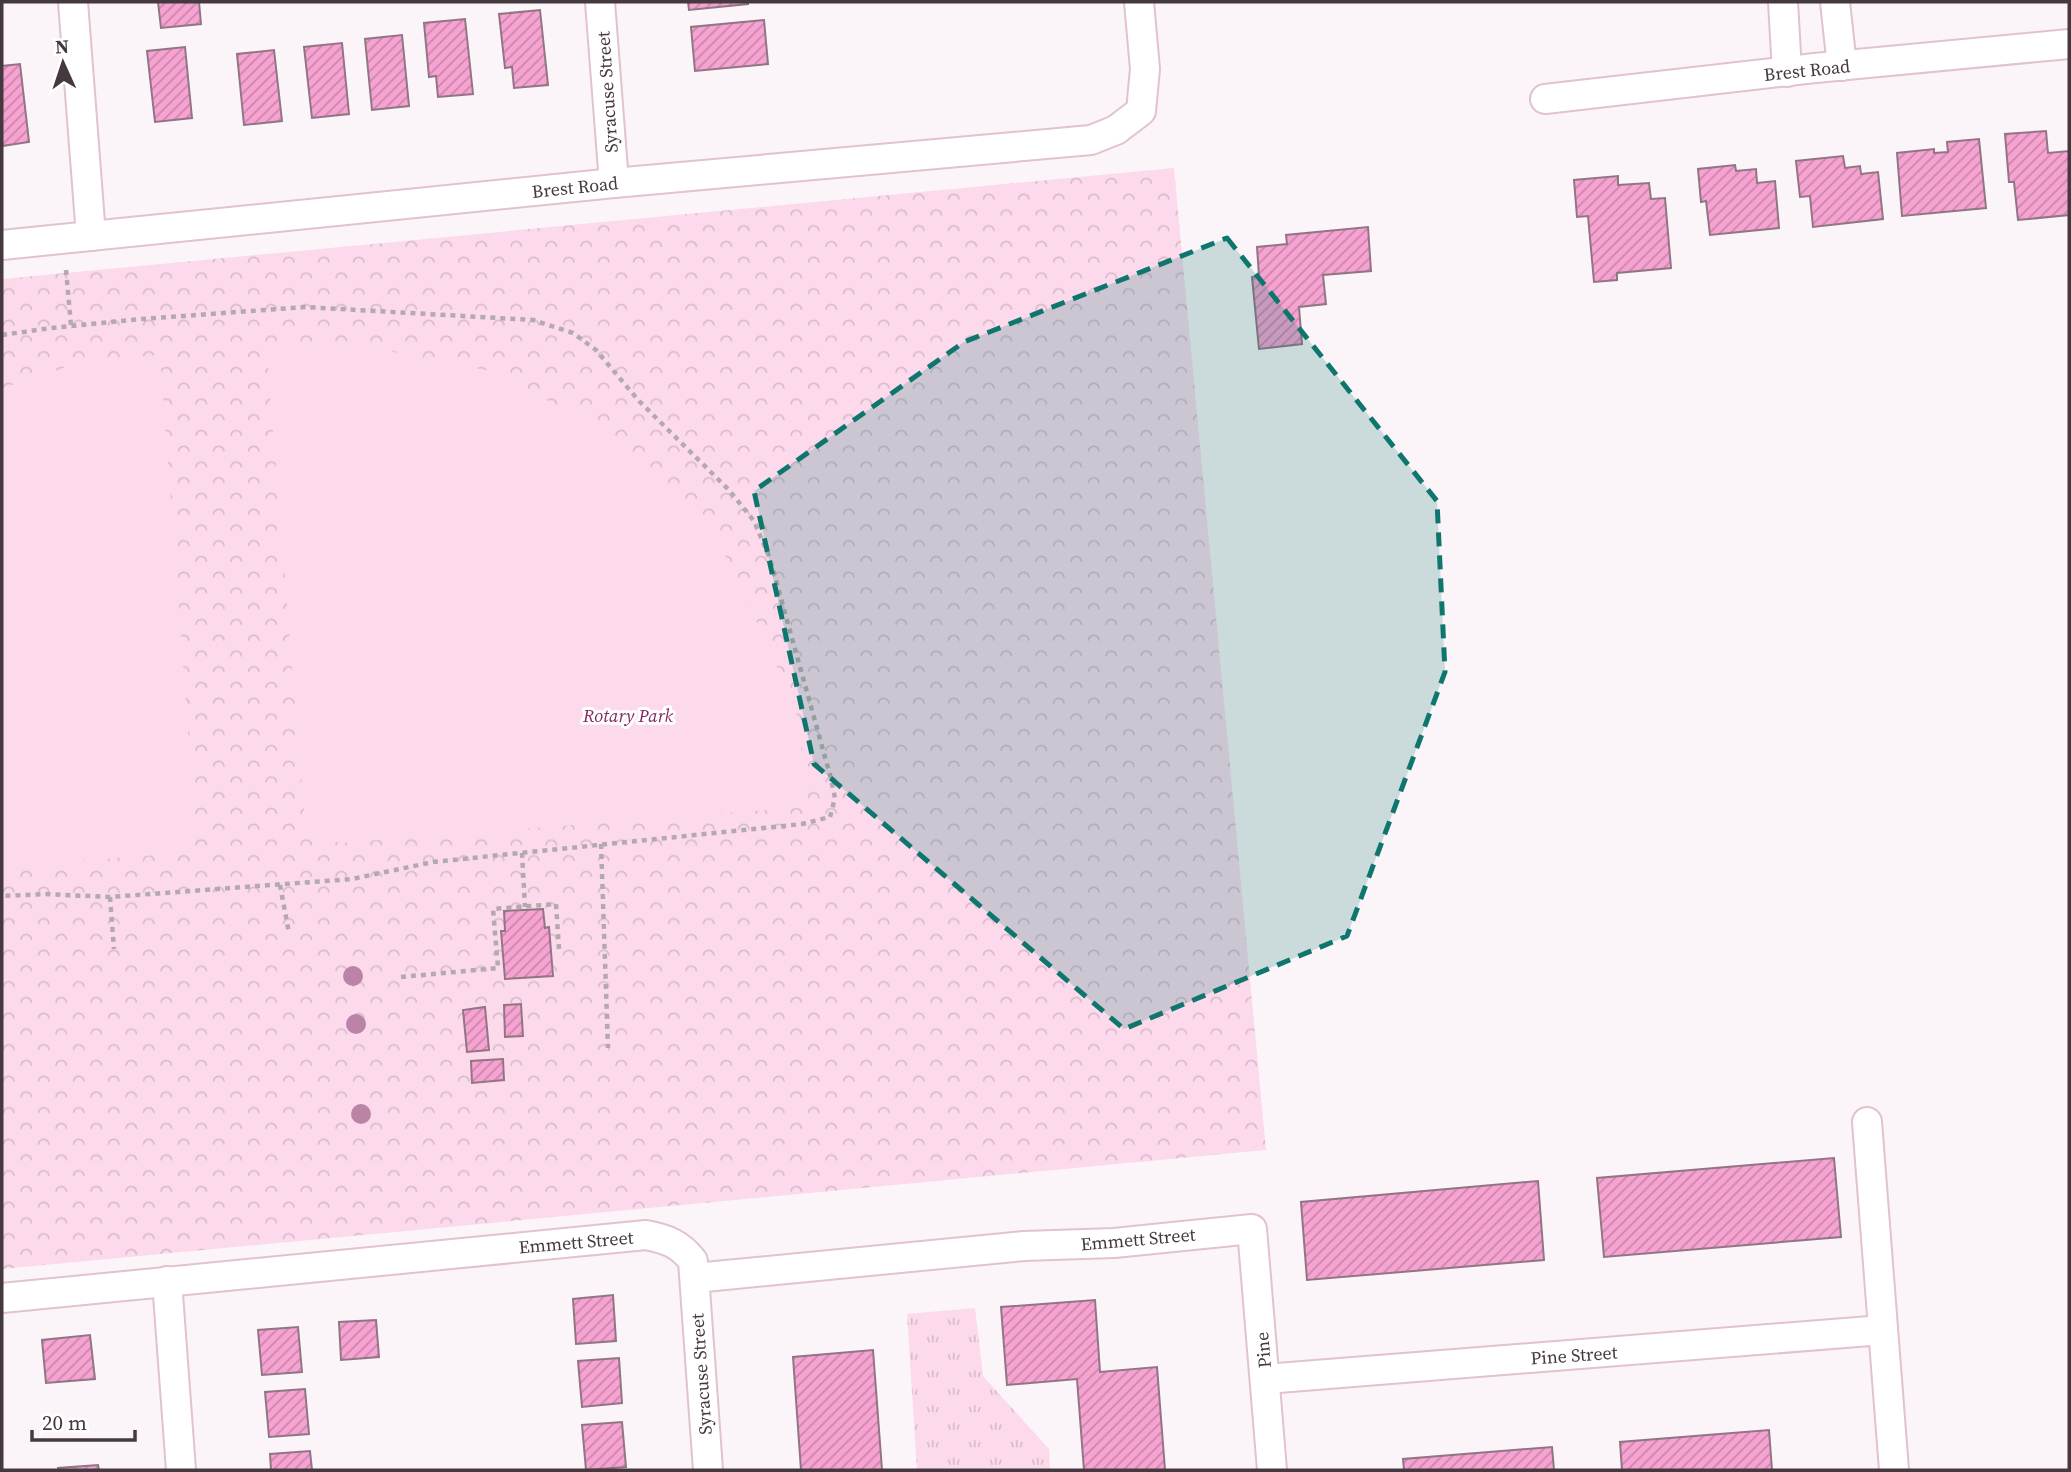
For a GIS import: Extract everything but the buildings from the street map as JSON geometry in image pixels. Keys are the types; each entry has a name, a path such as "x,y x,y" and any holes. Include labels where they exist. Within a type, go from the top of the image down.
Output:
{"street":[{"path":"73,2 77,237"},
{"name":"Syracuse Street","path":"600,2 614,183"},
{"name":"Brest Road","path":"2,245 614,183 1091,140 1116,130 1141,111 1145,69 1139,2"},
{"path":"1783,2 1787,72"},
{"path":"1835,2 1842,66"},
{"name":"Brest Road","path":"1545,99 2069,44"},
{"path":"1867,1122 1894,1470"},
{"name":"Emmett Street","path":"2,1298 646,1235 668,1239 685,1251 693,1261 695,1278 1024,1246 1114,1242 1252,1229"},
{"name":"Pine","path":"1252,1229 1272,1470"},
{"name":"Syracuse Street","path":"695,1278 708,1470"},
{"path":"167,1281 181,1470"},
{"name":"Pine Street","path":"1265,1379 1883,1330"}],"path":[{"path":"71,325 77,237"},
{"path":"2,335 71,325 305,307 533,320 573,332 596,350 639,401 729,490 754,521 770,559 835,798 830,817 802,824 433,862 352,879 110,897 45,894 2,896"},
{"path":"601,844 608,1048"},
{"path":"522,853 526,907"},
{"path":"280,885 289,933"},
{"path":"110,897 114,949"},
{"path":"401,976 498,968 493,909 556,904 559,949"}],"highlighted area":[{"path":"1227,238 1437,501 1445,672 1347,936 1124,1029 814,764 754,491 964,342"}],"green space":[{"name":"Rotary Park","path":"1174,168 1266,1150 2,1269 2,279"},
{"path":"266,343 384,350 490,371 580,417 661,478 725,555 769,648 799,720 806,807 339,843 305,825"},
{"path":"160,355 195,825 168,854 2,867 2,388 82,362"},
{"path":"975,1308 983,1376 1049,1449 1050,1470 917,1470 907,1314"}]}
